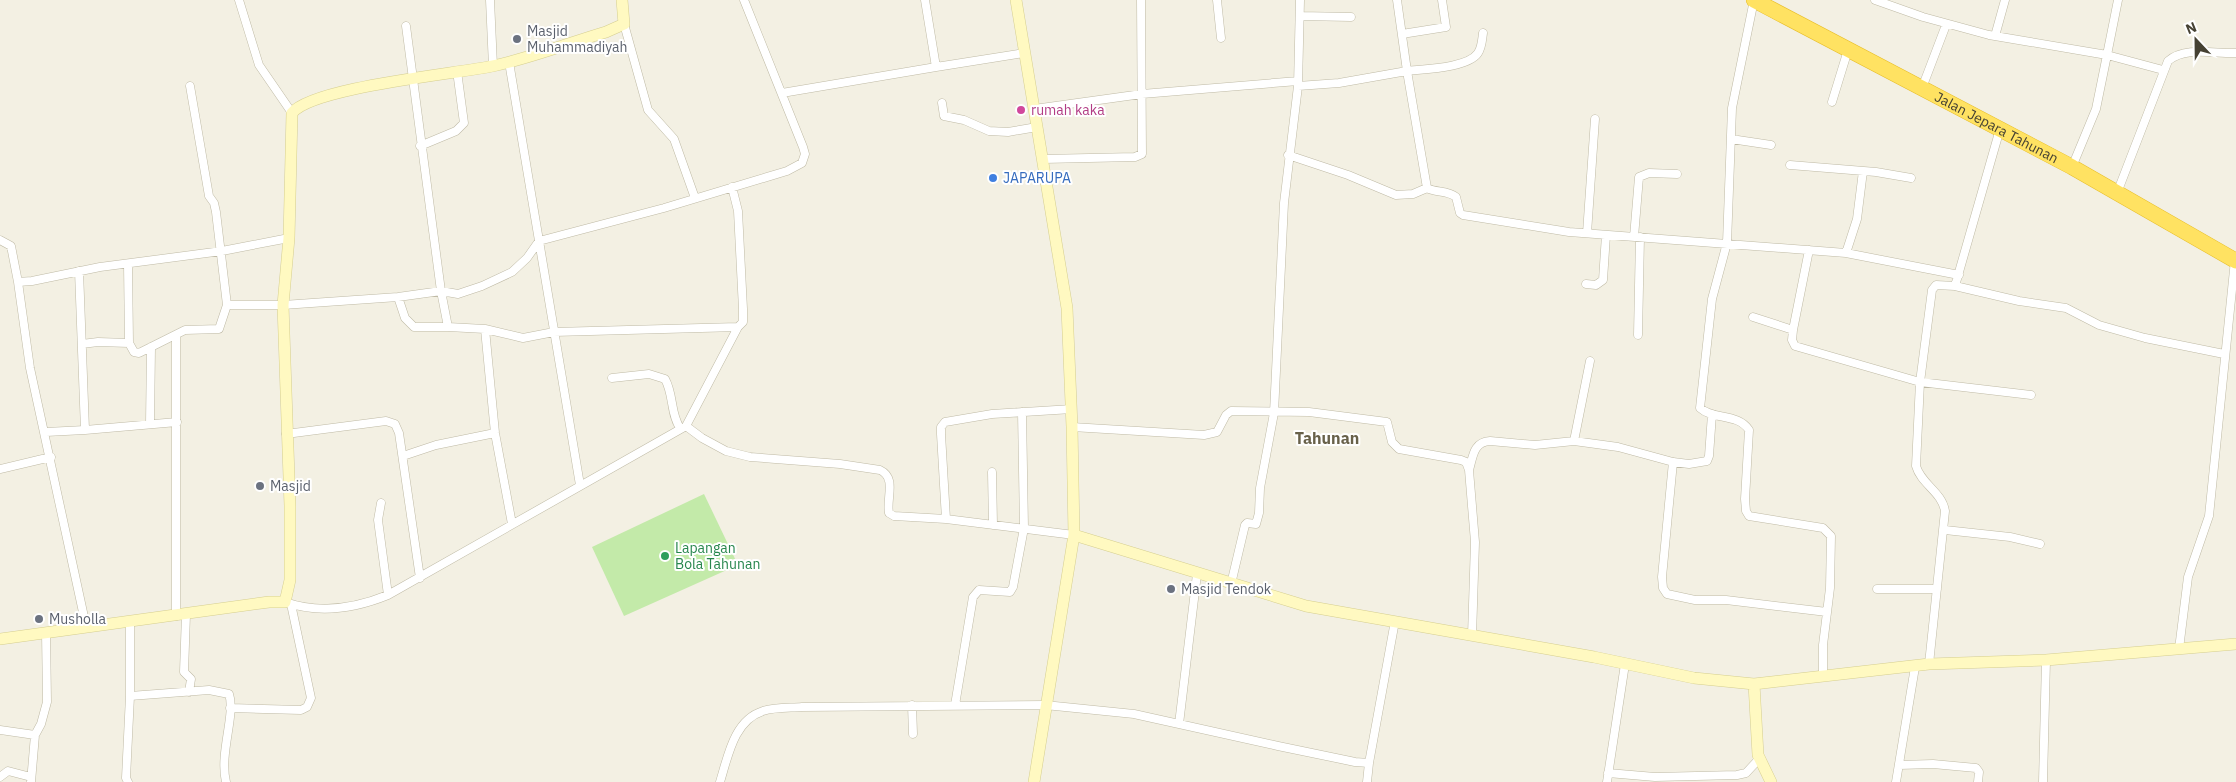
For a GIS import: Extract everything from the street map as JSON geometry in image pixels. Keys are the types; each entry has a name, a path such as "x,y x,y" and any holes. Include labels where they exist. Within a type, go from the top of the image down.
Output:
{"highway":[{"name":"Jalan Jepara Tahunan","path":"1754,0 2000,128 2236,261"}],"street":[{"path":"239,0 260,66 292,113"},
{"path":"490,0 493,66"},
{"path":"622,0 624,24 648,110 674,139 695,198"},
{"path":"227,306 283,305 398,297 441,291 458,294 500,279 512,272 522,263 539,241 664,208 787,171 804,160 804,147 744,0"},
{"path":"925,0 936,67"},
{"path":"1016,0 1066,308 1072,409 1074,535 1034,782"},
{"path":"1043,159 1142,154 1140,0"},
{"path":"1217,0 1221,38"},
{"path":"1231,584 1245,525 1247,523 1256,524 1259,513 1260,488 1274,413 1284,203 1288,155 1298,84 1300,0"},
{"path":"1397,0 1427,188 1435,193 1444,192 1456,197 1460,213 1463,215 1606,235 1846,253 1959,275"},
{"path":"1402,34 1446,27 1442,0"},
{"path":"1754,0 1732,108 1727,243 1712,299 1700,402 1701,410 1739,421 1749,430 1745,499 1746,511 1749,516 1823,528 1829,532 1832,544 1823,644 1823,676"},
{"path":"1875,0 1946,25 1995,36 2107,55 2163,70"},
{"path":"1995,36 2005,0"},
{"path":"2072,168 2096,109 2118,0"},
{"path":"1300,16 1352,16"},
{"path":"230,708 302,710 310,704 311,698 288,603 290,580 290,506 283,305 289,238 292,113 297,106 380,83 509,62 624,24"},
{"path":"1922,88 1946,25"},
{"path":"406,26 420,146 448,327"},
{"path":"1034,110 1142,94 1339,83 1444,66 1469,60 1480,49 1483,33"},
{"path":"1832,102 1848,50"},
{"path":"2117,193 2168,61 2176,56 2192,52 2236,53"},
{"path":"782,93 1024,53"},
{"path":"509,62 580,486"},
{"path":"420,146 456,131 464,123 458,71"},
{"path":"128,264 129,343 134,352 139,353 185,330 219,329 227,306 222,251 214,203 209,196 190,86"},
{"path":"942,103 944,116 964,120 989,131 1008,132 1037,128"},
{"path":"1587,233 1595,119"},
{"path":"1956,286 2000,128"},
{"path":"1731,139 1771,145"},
{"path":"1288,155 1348,174 1396,195 1414,194 1427,188"},
{"path":"1790,165 1911,178"},
{"path":"1846,253 1857,219 1863,172"},
{"path":"1638,335 1637,237 1639,177 1649,173 1677,174"},
{"path":"0,639 269,602 344,609 364,605 420,578 683,427 738,327 743,322 744,309 738,211 732,187"},
{"path":"1586,284 1596,286 1603,280 1606,235"},
{"path":"18,282 32,281 79,271 222,251 289,238"},
{"path":"0,240 10,246 18,282 30,368 46,432 86,626"},
{"path":"1809,250 1792,340 1800,348 1920,382 2031,395"},
{"path":"2179,649 2192,560 2209,516 2224,354 2236,261"},
{"path":"79,271 85,430"},
{"path":"1929,664 1945,530 1944,506 1918,473 1916,466 1920,382 1934,287 1940,284 1956,286 2019,301 2066,308 2099,325 2144,338 2224,354"},
{"path":"398,297 405,318 414,328 486,329 523,338 554,332 738,327"},
{"path":"1753,317 1793,330"},
{"path":"486,329 495,434 512,524"},
{"path":"176,336 181,615 184,672 191,679 189,692"},
{"path":"82,344 104,342 129,343"},
{"path":"150,424 151,347"},
{"path":"1574,441 1590,361"},
{"path":"612,378 649,374 665,379 670,390 675,421 726,451 750,457 840,464 880,470 885,473 890,481 887,506 891,515 946,519 1074,535 1306,606 1694,678 1754,684 1929,664 2046,660 2236,644"},
{"path":"946,519 941,434 943,424 948,420 1072,409"},
{"path":"1072,427 1212,435 1217,432 1226,415 1231,411 1333,414 1387,422 1392,442 1399,450 1466,462 1469,470 1475,542 1472,636"},
{"path":"955,705 973,597 979,590 1010,592 1024,528 1022,412"},
{"path":"1469,470 1475,447 1482,441 1535,445 1574,441 1618,447 1673,462 1689,464 1707,461 1710,450 1712,414"},
{"path":"286,434 386,420 395,424 399,432 403,456 420,578"},
{"path":"46,432 177,422"},
{"path":"403,456 436,445 495,434"},
{"path":"0,469 51,457"},
{"path":"1673,462 1662,577 1663,588 1667,594 1695,600 1726,600 1827,612"},
{"path":"992,472 992,525"},
{"path":"381,503 378,520 388,595"},
{"path":"1945,530 2010,537 2040,544"},
{"path":"1179,724 1198,574"},
{"path":"1877,589 1938,589"},
{"path":"128,782 126,778 130,696 130,621"},
{"path":"1367,782 1395,621"},
{"path":"0,777 8,771 31,779 35,735 41,724 47,702 46,632"},
{"path":"2042,782 2046,660"},
{"path":"1607,782 1624,664"},
{"path":"1896,782 1915,667"},
{"path":"1754,684 1759,759 1771,782"},
{"path":"130,696 189,692 227,692 230,697 230,708 223,759 226,782"},
{"path":"912,705 913,734"},
{"path":"720,782 740,726 751,716 765,710 802,707 1045,705 1134,714 1326,756 1369,762"},
{"path":"0,730 35,735"},
{"path":"1608,773 1655,777 1737,775 1746,773 1759,759"},
{"path":"1899,765 1932,764 1976,768 1979,772 1978,782"}],"green space":[{"name":"Lapangan Bola Tahunan","path":"704,494 738,565 624,616 592,547"}],"place":[{"name":"Masjid Muhammadiyah","path":"517,39"},
{"name":"rumah kaka","path":"1021,110"},
{"name":"JAPARUPA","path":"993,178"},
{"name":"Masjid","path":"260,486"},
{"name":"Lapangan Bola Tahunan","path":"665,556"},
{"name":"Masjid Tendok","path":"1171,589"},
{"name":"Musholla","path":"39,619"}],"district":[{"name":"Tahunan","path":"1327,438"}]}
